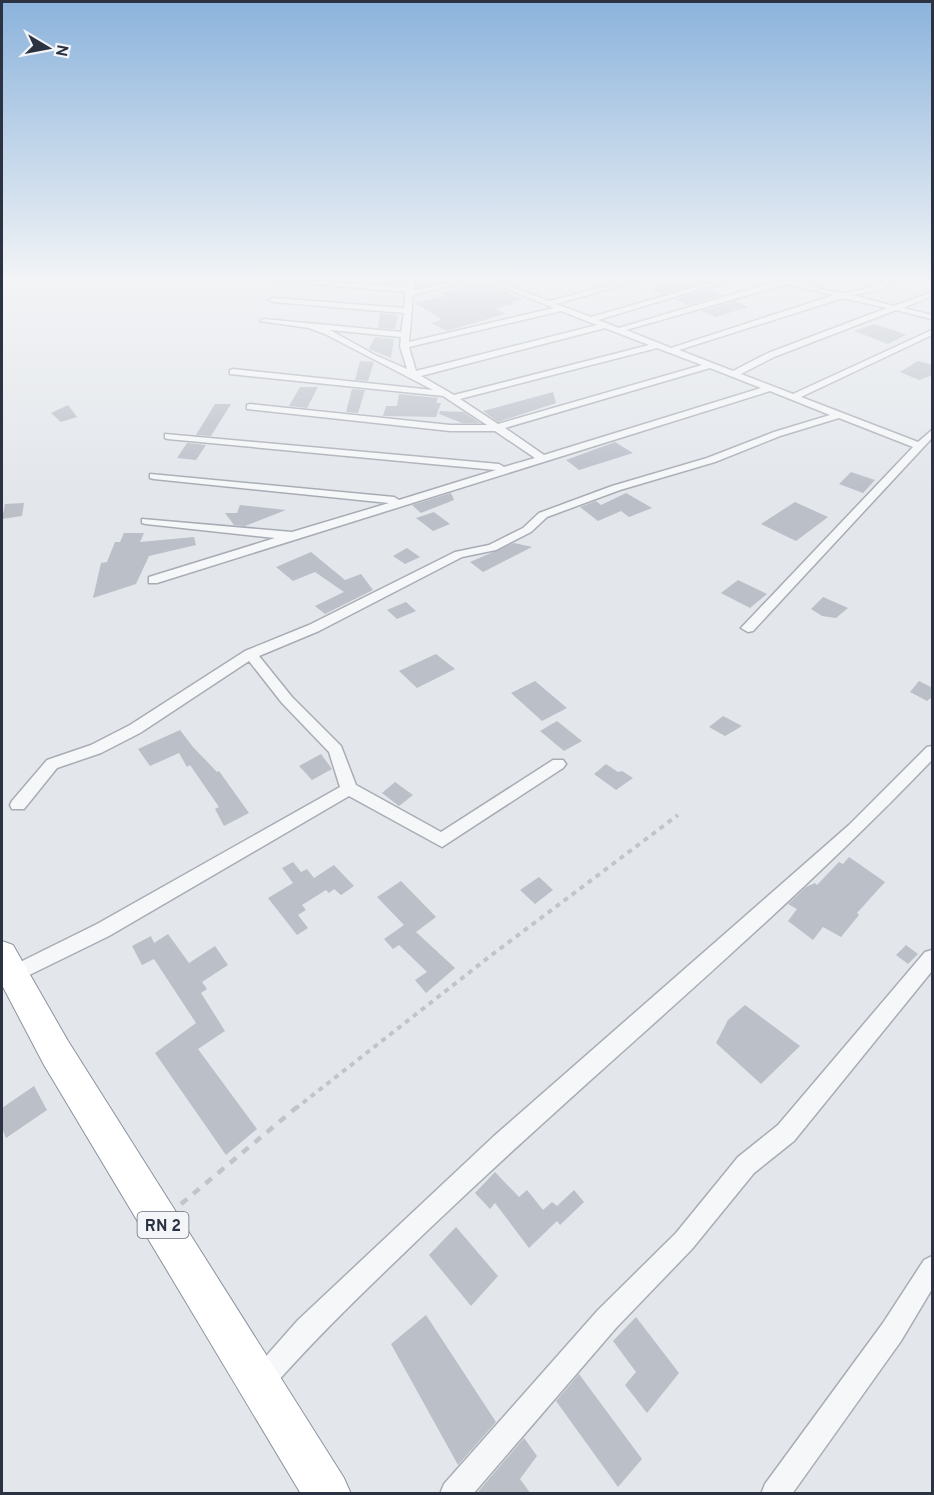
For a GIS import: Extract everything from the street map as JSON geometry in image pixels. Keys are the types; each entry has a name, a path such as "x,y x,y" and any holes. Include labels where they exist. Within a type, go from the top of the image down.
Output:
{"highway":[{"name":"RN 2","path":"7,965 56,1053 328,1494"}],"street":[{"path":"359,350 413,375 450,396 542,458"},
{"path":"405,350 413,375"},
{"path":"413,375 510,350"},
{"path":"232,372 450,396 639,350"},
{"path":"672,350 920,446"},
{"path":"734,374 785,350"},
{"path":"795,397 895,350"},
{"path":"250,407 450,428 496,428 711,365"},
{"path":"153,580 400,501 771,388"},
{"path":"18,805 52,764 96,749 135,729 250,654 314,628 459,554 492,548 527,530 543,515 616,488 711,460 777,434 839,415"},
{"path":"748,628 933,433"},
{"path":"168,436 508,468"},
{"path":"154,476 400,501"},
{"path":"146,521 293,536"},
{"path":"250,654 287,700 336,750 349,789 442,840 558,764"},
{"path":"260,1382 308,1329 485,1160 855,830 933,751"},
{"path":"7,965 103,930 349,789"},
{"path":"454,1494 607,1319 684,1241 746,1165 786,1133 933,958"},
{"path":"775,1494 892,1332 933,1268"}],"path":[{"path":"160,1221 292,1109 550,910 678,815"}],"building":[{"path":"371,350 392,350 391,358"},
{"path":"360,361 374,362 368,381 355,380"},
{"path":"918,361 933,365 933,375 919,380 900,372"},
{"path":"300,387 318,387 307,408 289,406"},
{"path":"352,389 365,390 358,413 346,412"},
{"path":"553,392 556,403 498,422 483,411"},
{"path":"399,394 438,398 436,403 441,403 436,417 383,416 386,406 397,406"},
{"path":"215,404 231,404 211,436 196,435"},
{"path":"68,405 77,417 61,422 51,413"},
{"path":"440,411 464,412 480,423 462,423 439,414"},
{"path":"615,442 633,453 579,470 566,460"},
{"path":"187,443 206,445 196,460 177,458"},
{"path":"851,472 875,480 863,493 839,484"},
{"path":"451,493 454,500 421,513 412,505"},
{"path":"626,493 652,508 629,517 621,511 598,521 580,507 596,501 601,505"},
{"path":"795,502 828,517 796,541 761,524"},
{"path":"24,503 22,516 2,519 5,504"},
{"path":"240,505 286,510 245,526 234,525 225,513 237,513"},
{"path":"434,512 450,524 433,531 416,518"},
{"path":"124,533 144,533 140,542 194,537 196,545 149,556 136,584 93,598 101,563 107,562 115,542 120,542"},
{"path":"514,543 532,547 483,572 470,562"},
{"path":"407,548 420,557 405,564 393,556"},
{"path":"311,552 345,580 361,574 373,590 325,614 315,606 344,592 315,572 293,581 276,567"},
{"path":"738,580 767,594 750,608 721,593"},
{"path":"823,597 848,608 836,618 822,616 811,609"},
{"path":"406,602 416,611 397,619 387,610"},
{"path":"436,654 455,669 417,688 399,671"},
{"path":"535,681 567,708 542,721 511,693"},
{"path":"919,681 933,688 933,696 927,701 910,692"},
{"path":"723,716 742,726 725,736 709,727"},
{"path":"557,721 582,741 564,751 540,731"},
{"path":"180,730 193,747 217,772 219,771 249,813 224,826 215,809 219,807 190,765 187,767 179,753 150,766 138,749"},
{"path":"321,754 332,769 312,780 299,766"},
{"path":"606,764 633,778 616,790 594,774"},
{"path":"395,782 413,795 399,806 382,793"},
{"path":"849,857 885,882 857,913 859,915 841,937 823,927 813,940 788,921 797,909 788,904 806,887 815,883 817,885 839,862 843,864"},
{"path":"293,862 301,872 307,869 314,878 334,865 354,886 341,895 334,889 329,893 326,890 302,905 306,910 298,915 308,928 297,935 268,898 293,883 282,868"},
{"path":"539,877 553,890 535,904 520,890"},
{"path":"401,881 436,917 416,932 455,968 426,993 415,980 427,972 399,945 393,949 384,939 404,925 377,897"},
{"path":"168,934 189,963 215,946 228,965 202,982 207,989 201,993 225,1031 198,1049 257,1129 226,1155 155,1053 196,1023 154,959 142,965 132,946 151,936 154,943"},
{"path":"906,945 918,954 908,964 896,955"},
{"path":"745,1005 800,1046 761,1084 716,1043 728,1020"},
{"path":"34,1086 47,1110 6,1138 2,1128 2,1108"},
{"path":"495,1172 519,1197 527,1190 543,1210 552,1202 557,1206 574,1190 584,1202 560,1225 557,1221 529,1248 495,1203 490,1209 475,1193"},
{"path":"456,1227 498,1276 471,1306 429,1255"},
{"path":"426,1315 496,1422 458,1465 391,1344"},
{"path":"636,1317 679,1373 647,1413 625,1385 636,1372 613,1341"},
{"path":"579,1374 642,1459 618,1487 556,1401"},
{"path":"524,1438 537,1456 520,1479 531,1494 476,1494"}]}
